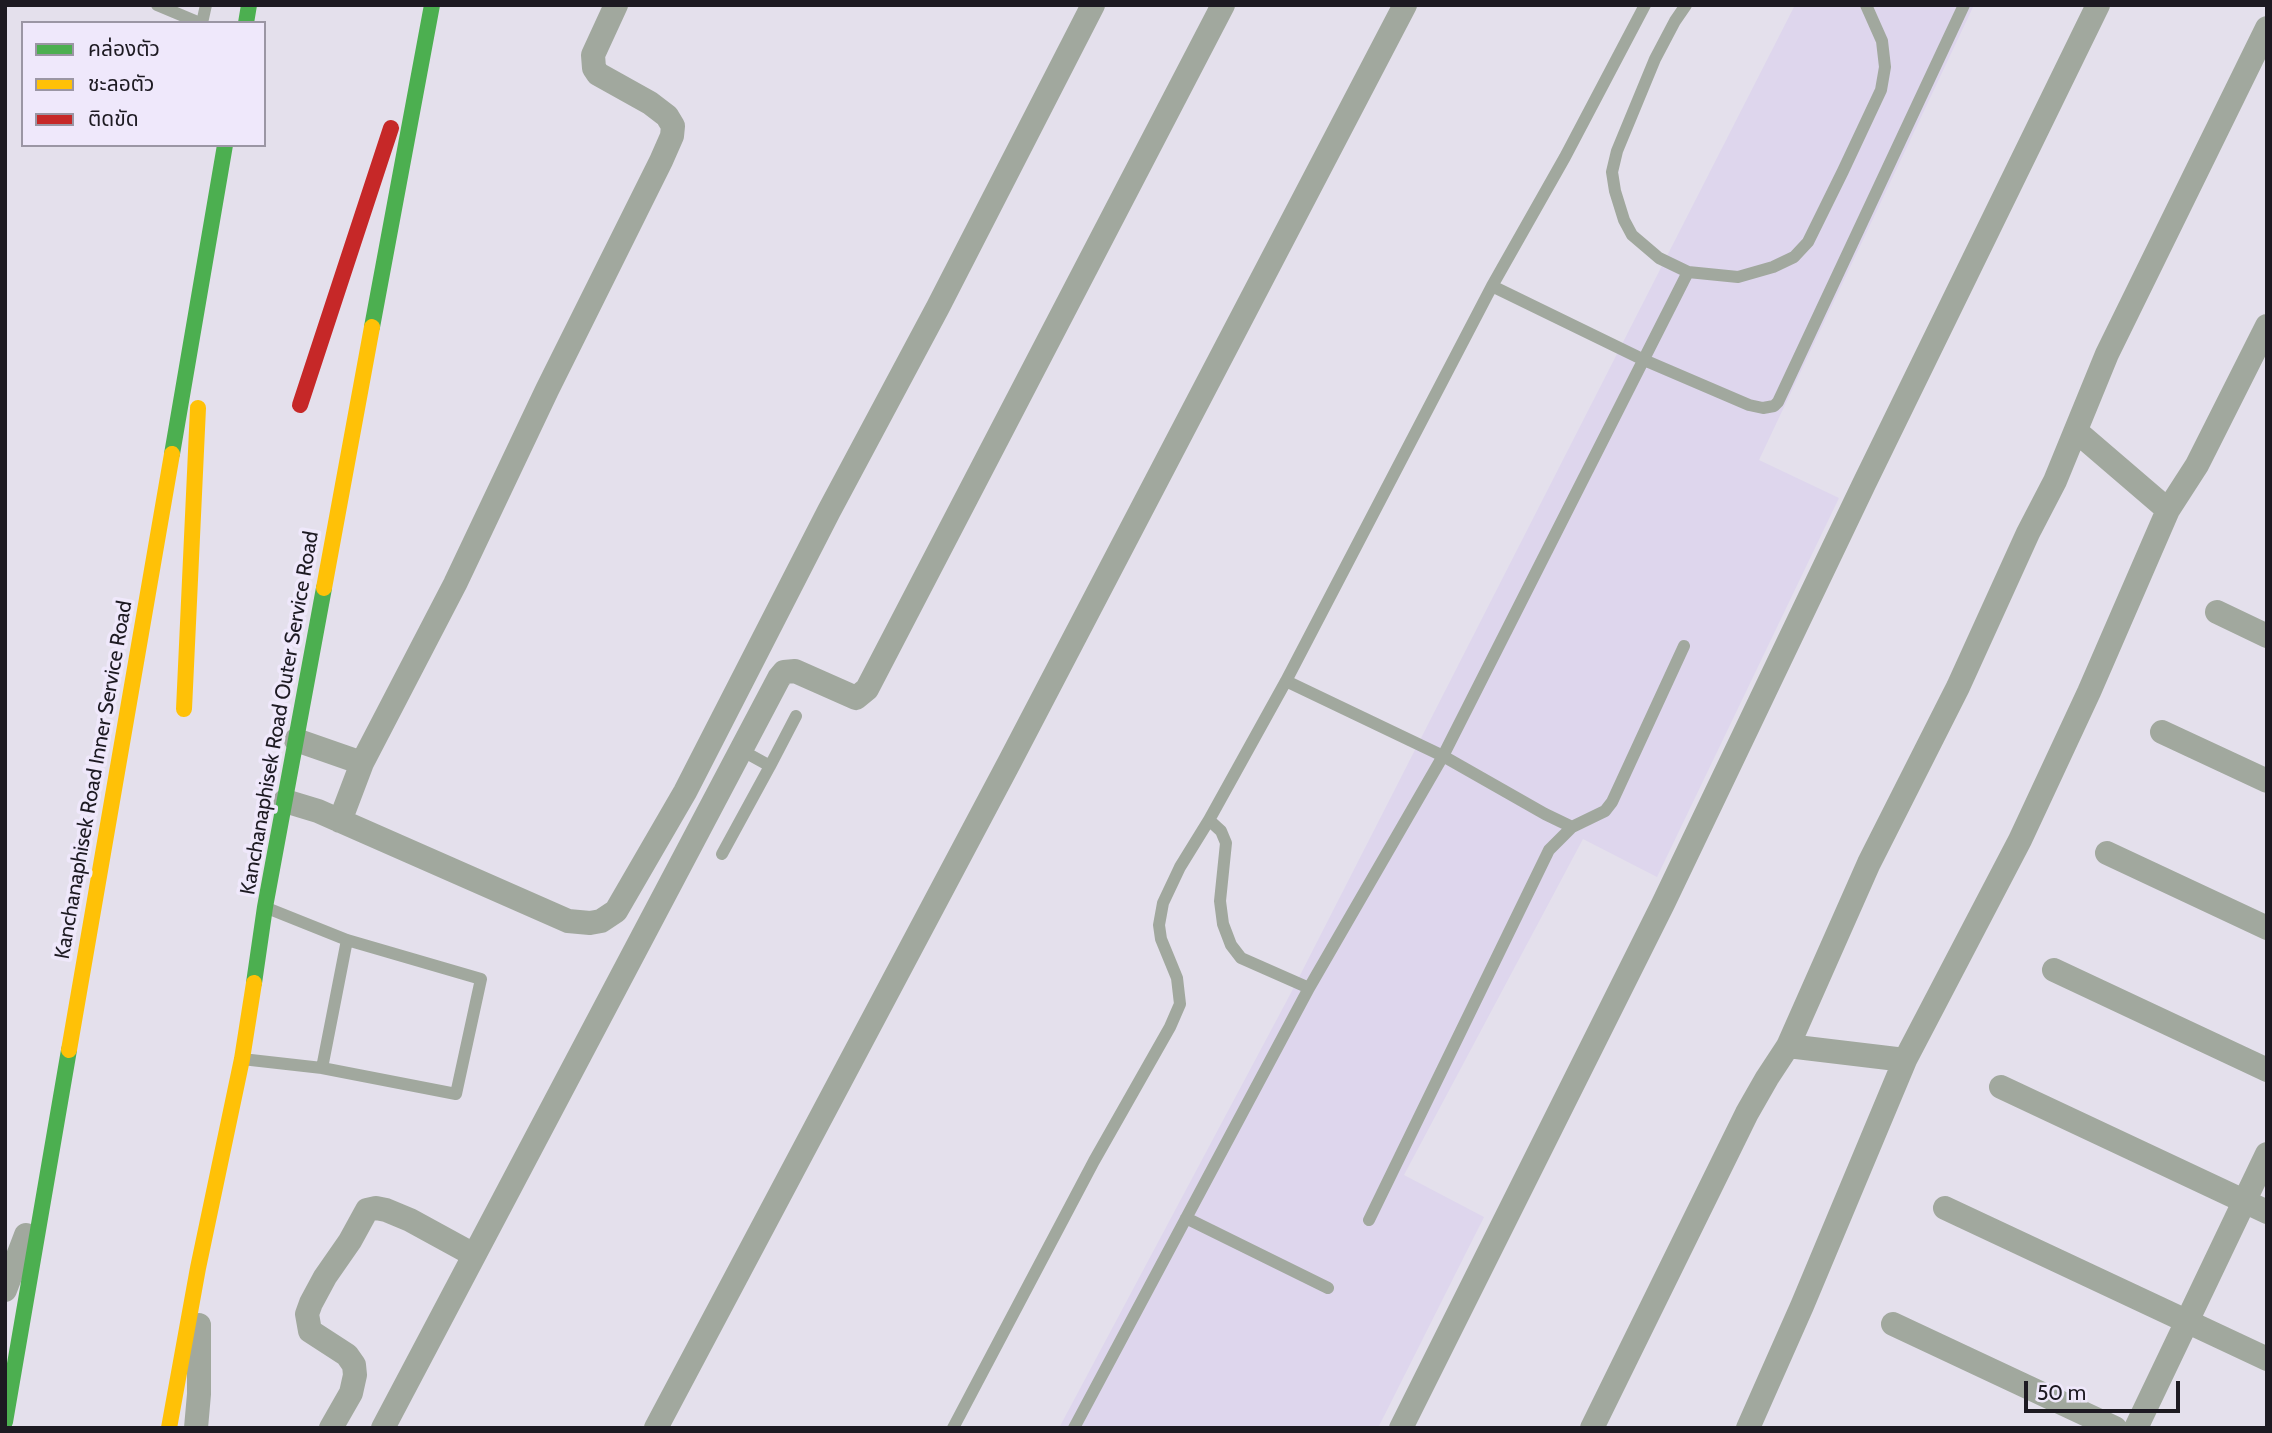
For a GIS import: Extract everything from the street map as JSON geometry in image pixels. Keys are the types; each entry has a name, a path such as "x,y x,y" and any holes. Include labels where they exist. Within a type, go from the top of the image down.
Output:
{"main road":[{"path":"300,405 432,5"},
{"name":"Kanchanaphisek Road Outer Service Road","path":"169,1428 198,1268 242,1059 265,907 432,5"},
{"name":"Kanchanaphisek Road Inner Service Road","path":"5,1422 225,147"},
{"path":"184,709 206,256"}],"street":[{"path":"340,821 362,763 455,584 672,136 673,126 667,116 650,103 598,74 594,68 593,55 615,5"},
{"path":"285,801 318,811 568,921 601,921 616,911 685,792 1093,5"},
{"path":"383,1428 784,672 794,671 856,698 867,689 1223,5"},
{"path":"656,1428 1003,775 1405,5"},
{"path":"1401,1428 1663,904 2098,5"},
{"path":"1592,1428 1747,1113 1788,1046 1869,863 1958,687 2076,431 2113,342 2267,28"},
{"path":"1748,1428 1905,1060 2020,840 2089,692 2168,510 2197,465 2267,326"},
{"path":"2076,431 2168,510"},
{"path":"2217,612 2267,636"},
{"path":"2162,732 2267,781"},
{"path":"296,740 362,763"},
{"path":"2107,853 2267,928"},
{"path":"2054,970 2267,1070"},
{"path":"1788,1046 1905,1060"},
{"path":"2001,1087 2267,1212"},
{"path":"2136,1428 2267,1154"},
{"path":"5,1290 47,1180"},
{"path":"1945,1208 2267,1359"},
{"path":"331,1428 351,1393 354,1365 347,1355 310,1331 307,1314 367,1210 386,1210 410,1220 474,1255"},
{"path":"196,1428 199,1383 198,1268"},
{"path":"1893,1324 2115,1428"}],"lane":[{"path":"157,5 196,21"},
{"path":"953,1428 1180,1004 1177,978 1161,939 1160,915 1180,867 1286,681 1492,286 1565,157 1645,5"},
{"path":"1686,5 1655,59 1617,151 1612,172 1615,191 1632,235 1659,258 1688,272 1738,276 1757,272 1794,257 1808,242 1881,90 1885,67 1882,41 1866,5"},
{"path":"1492,286 1644,360 1749,405 1774,407 1964,5"},
{"path":"1074,1428 1309,988 1443,756 1688,272"},
{"path":"1369,1220 1549,850 1572,827 1605,811 1612,802 1684,646"},
{"path":"1286,681 1443,756 1572,827"},
{"path":"722,854 796,716"},
{"path":"741,751 769,766"},
{"path":"1209,820 1221,831 1226,843 1220,901 1223,923 1231,945 1241,958 1309,988"},
{"path":"242,1059 322,1068 456,1094 481,979 347,940 265,907"},
{"path":"322,1068 347,940"},
{"path":"1186,1218 1328,1288"}],"shaded area":[{"path":"1795,5 1974,5 1759,460 1839,498 1657,877 1583,839 1404,1175 1484,1217 1378,1428 1059,1428 1293,989"}],"traffic: fast":[{"path":"246,21 249,5"},
{"path":"372,327 432,5"},
{"path":"172,454 225,147"},
{"path":"254,983 265,907 324,588"},
{"path":"5,1422 69,1050"}],"traffic: slow":[{"path":"324,588 372,327"},
{"path":"184,709 198,408"},
{"path":"69,1050 172,454"},
{"path":"169,1428 198,1268 242,1059 254,983"}],"traffic: jam":[{"path":"300,405 391,128"}]}
